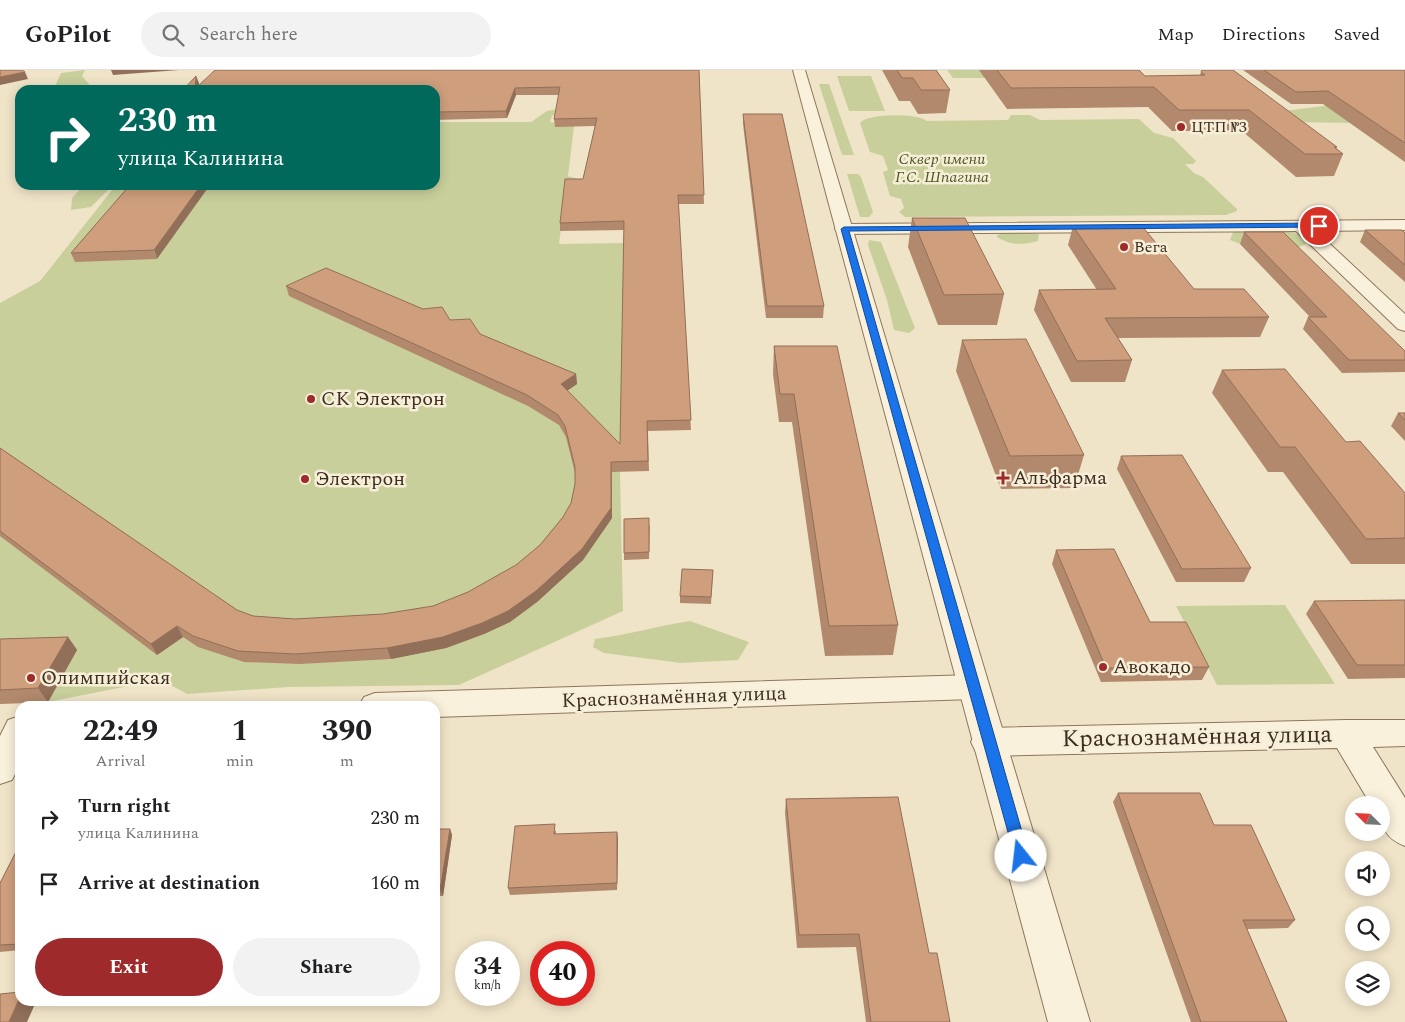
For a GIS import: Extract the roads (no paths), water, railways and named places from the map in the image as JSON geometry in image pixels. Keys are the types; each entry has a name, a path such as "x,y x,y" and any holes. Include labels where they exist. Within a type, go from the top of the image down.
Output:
{"street":[{"path":"800,70 988,742 1069,1022"},
{"path":"844,229 1405,225"},
{"path":"1302,226 1405,325"},
{"name":"Краснознамённая улица","path":"440,704 973,687"},
{"path":"1346,733 1405,830"},
{"name":"Краснознамённая улица","path":"988,742 1405,733"},
{"path":"0,770 15,740"}],"place":[{"name":"ЦТП №3","path":"1181,127"},
{"name":"Вега","path":"1124,247"},
{"name":"СК Электрон","path":"311,399"},
{"name":"Альфарма","path":"1003,478"},
{"name":"Электрон","path":"305,479"},
{"name":"Авокадо","path":"1103,667"},
{"name":"Олимпийская","path":"31,678"}],"park label":[{"name":"Сквер имени Г.С. Шпагина","path":"942,168"}]}
